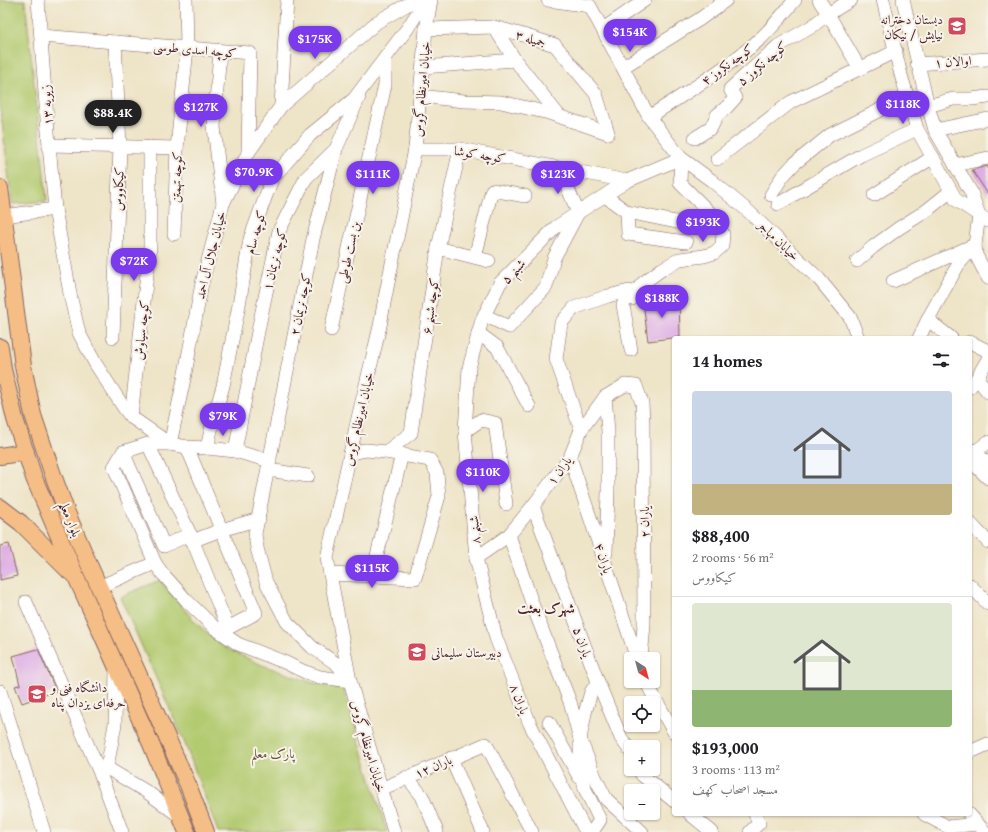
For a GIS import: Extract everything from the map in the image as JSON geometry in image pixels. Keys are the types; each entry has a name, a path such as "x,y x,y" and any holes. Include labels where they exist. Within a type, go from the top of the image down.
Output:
{"main road":[{"name":"بلوار معلم","path":"0,188 23,366 33,415 67,513 166,734 206,832"},
{"name":"بلوار معلم","path":"0,347 3,369 15,419 34,478 76,579 151,744 187,832"},
{"path":"0,456 26,452"},
{"path":"0,507 21,523 76,579"}],"street":[{"name":"زیویه ۱۳","path":"38,0 55,209 71,299 80,333 95,363 131,417 170,444"},
{"name":"کوچه تهمتن","path":"174,234 177,148 187,48 186,0"},
{"path":"281,106 287,0"},
{"name":"خیابان جلال آل احمد","path":"170,444 202,283 223,204 248,154 281,106 377,22 415,0"},
{"name":"کوچه سام","path":"207,448 223,386 250,239 272,179 310,135 354,99 426,0"},
{"name":"خیابان امیرنظام گروس","path":"394,832 350,680 327,558 380,326 415,149 426,29 432,0"},
{"path":"548,0 592,2"},
{"path":"603,30 645,0"},
{"path":"623,67 700,19 726,0"},
{"name":"کوچه نکروز ۴","path":"649,117 731,62 761,38 795,0"},
{"path":"819,0 860,69"},
{"name":"کوچه نکروز ۵","path":"695,138 711,128 718,115 728,107 735,98 730,89 778,46 811,27 828,14 851,0"},
{"path":"883,0 917,129 956,200 984,218"},
{"path":"903,0 917,64 935,130 971,192 984,218 975,245 958,265 920,336"},
{"name":"خیابان مهاجر","path":"592,2 603,30 649,117 681,158 711,180 748,211 819,279 850,318 857,336"},
{"path":"494,27 515,60 560,117"},
{"name":"جمیله ۳","path":"426,29 469,29 494,27 555,45 596,94 608,133 560,117"},
{"name":"کوچه اسدی طوسی","path":"41,36 250,53 248,154"},
{"name":"کیکاووس","path":"112,337 120,147 115,42"},
{"path":"220,51 214,127 223,204"},
{"path":"717,159 792,102 896,51"},
{"name":"بن بست طوطی","path":"330,330 385,85 385,58"},
{"name":"اوالان ۱","path":"917,64 988,59"},
{"path":"423,67 515,60"},
{"name":"کوچه نریمان ۱","path":"235,451 279,231 306,178 336,149 362,88"},
{"path":"420,96 501,102 560,117"},
{"path":"928,106 953,100 988,97"},
{"path":"908,98 889,103 878,111 830,134 794,164 782,177 775,200 861,155 917,129"},
{"path":"935,130 988,119"},
{"path":"49,145 177,148"},
{"name":"کوچه سیاوش","path":"131,417 150,247 150,147"},
{"name":"کوچه نریمان ۲","path":"336,149 313,239 255,534 266,582 287,622 312,647 337,664 350,680"},
{"name":"کوچه کوشا","path":"415,149 460,149 627,181"},
{"name":"کوچه شبنم ۶","path":"386,452 411,433 438,248 460,149"},
{"path":"874,195 933,157"},
{"path":"627,181 681,158 680,183 714,217 723,234 722,246 714,253 704,256 680,259 662,269 643,283 633,295 632,300"},
{"path":"955,165 988,158"},
{"path":"484,316 509,327 546,287 554,258 578,213 560,168"},
{"name":"شبنم ۵","path":"465,431 469,368 484,316 500,283 556,227 627,181"},
{"path":"475,257 492,190 525,196"},
{"path":"857,261 898,228 926,211 951,191"},
{"path":"605,196 627,212 686,224"},
{"path":"4,216 55,209"},
{"path":"627,212 628,234 686,242"},
{"path":"975,245 976,254 988,278"},
{"path":"893,281 975,245"},
{"path":"438,248 489,260"},
{"path":"581,430 556,359 560,323 574,308 608,296 629,291 623,305 631,350"},
{"path":"929,317 932,324 948,336"},
{"path":"478,333 497,347 529,406"},
{"path":"972,343 988,351"},
{"path":"988,360 974,382 988,392"},
{"name":"یاران ۱","path":"476,558 509,535 533,506 570,457 581,430 605,397 625,385 636,386"},
{"name":"یاران ۲","path":"636,386 642,404 643,422 644,624 642,652"},
{"path":"605,397 608,431 606,563"},
{"path":"465,431 481,420 494,423 506,504"},
{"name":"شبنم ۸","path":"465,431 476,558"},
{"path":"972,454 988,442"},
{"path":"148,444 191,538 228,628 256,613 187,447"},
{"path":"308,476 269,465 235,451 170,444 148,444 123,452 114,467 155,563 187,601 216,629 238,644 305,672 320,677 350,680"},
{"path":"330,574 415,578 439,496 437,473 430,460 402,454 366,450 350,453"},
{"path":"123,452 164,546 258,519"},
{"path":"372,576 402,454"},
{"path":"972,454 988,464"},
{"path":"972,454 988,478"},
{"name":"یاران ۴","path":"570,457 635,652"},
{"name":"یاران ۵","path":"533,506 598,682 624,742"},
{"path":"972,525 988,542"},
{"path":"509,535 533,606 570,702 580,739 595,777 606,799 642,832"},
{"name":"یاران ۸","path":"476,558 496,638 530,724 586,832"},
{"path":"99,586 155,563"},
{"path":"972,587 988,604"},
{"path":"26,602 103,769 122,832"},
{"path":"103,769 115,724 116,666"},
{"path":"585,789 580,763 580,739 585,712 591,692 598,682"},
{"path":"649,688 672,729"},
{"path":"0,691 44,832"},
{"path":"549,722 600,820 592,832"},
{"name":"باران ۱۲","path":"381,789 486,744 532,832"},
{"path":"972,751 988,744"},
{"path":"451,758 483,832"},
{"path":"103,769 146,792 181,817"},
{"path":"643,776 672,799"},
{"path":"407,777 422,796 438,832"},
{"path":"692,816 712,832"},
{"path":"750,832 759,823 756,816"},
{"path":"927,816 948,828 977,823"}],"green space":[{"path":"0,0 25,0 47,201 12,204 0,106"},
{"name":"پارک معلم","path":"160,580 195,622 223,647 262,665 313,683 343,688 387,832 218,832 184,741 120,597"}],"building":[{"path":"988,166 988,194 972,170"},
{"path":"679,298 680,336 672,336 672,338 648,341 643,302"},
{"path":"9,544 17,576 0,580 0,546"},
{"path":"38,649 56,691 22,703 15,686 20,685 13,656"}],"place":[{"name":"دبستان دخترانه نیایش / نیکان","path":"957,26"},
{"name":"دبیرستان سلیمانی","path":"417,652"},
{"name":"دانشگاه فنی و حرفه‌ای یزدان پناه","path":"37,694"}],"district":[{"name":"شهرک بعثت","path":"546,608"}]}
